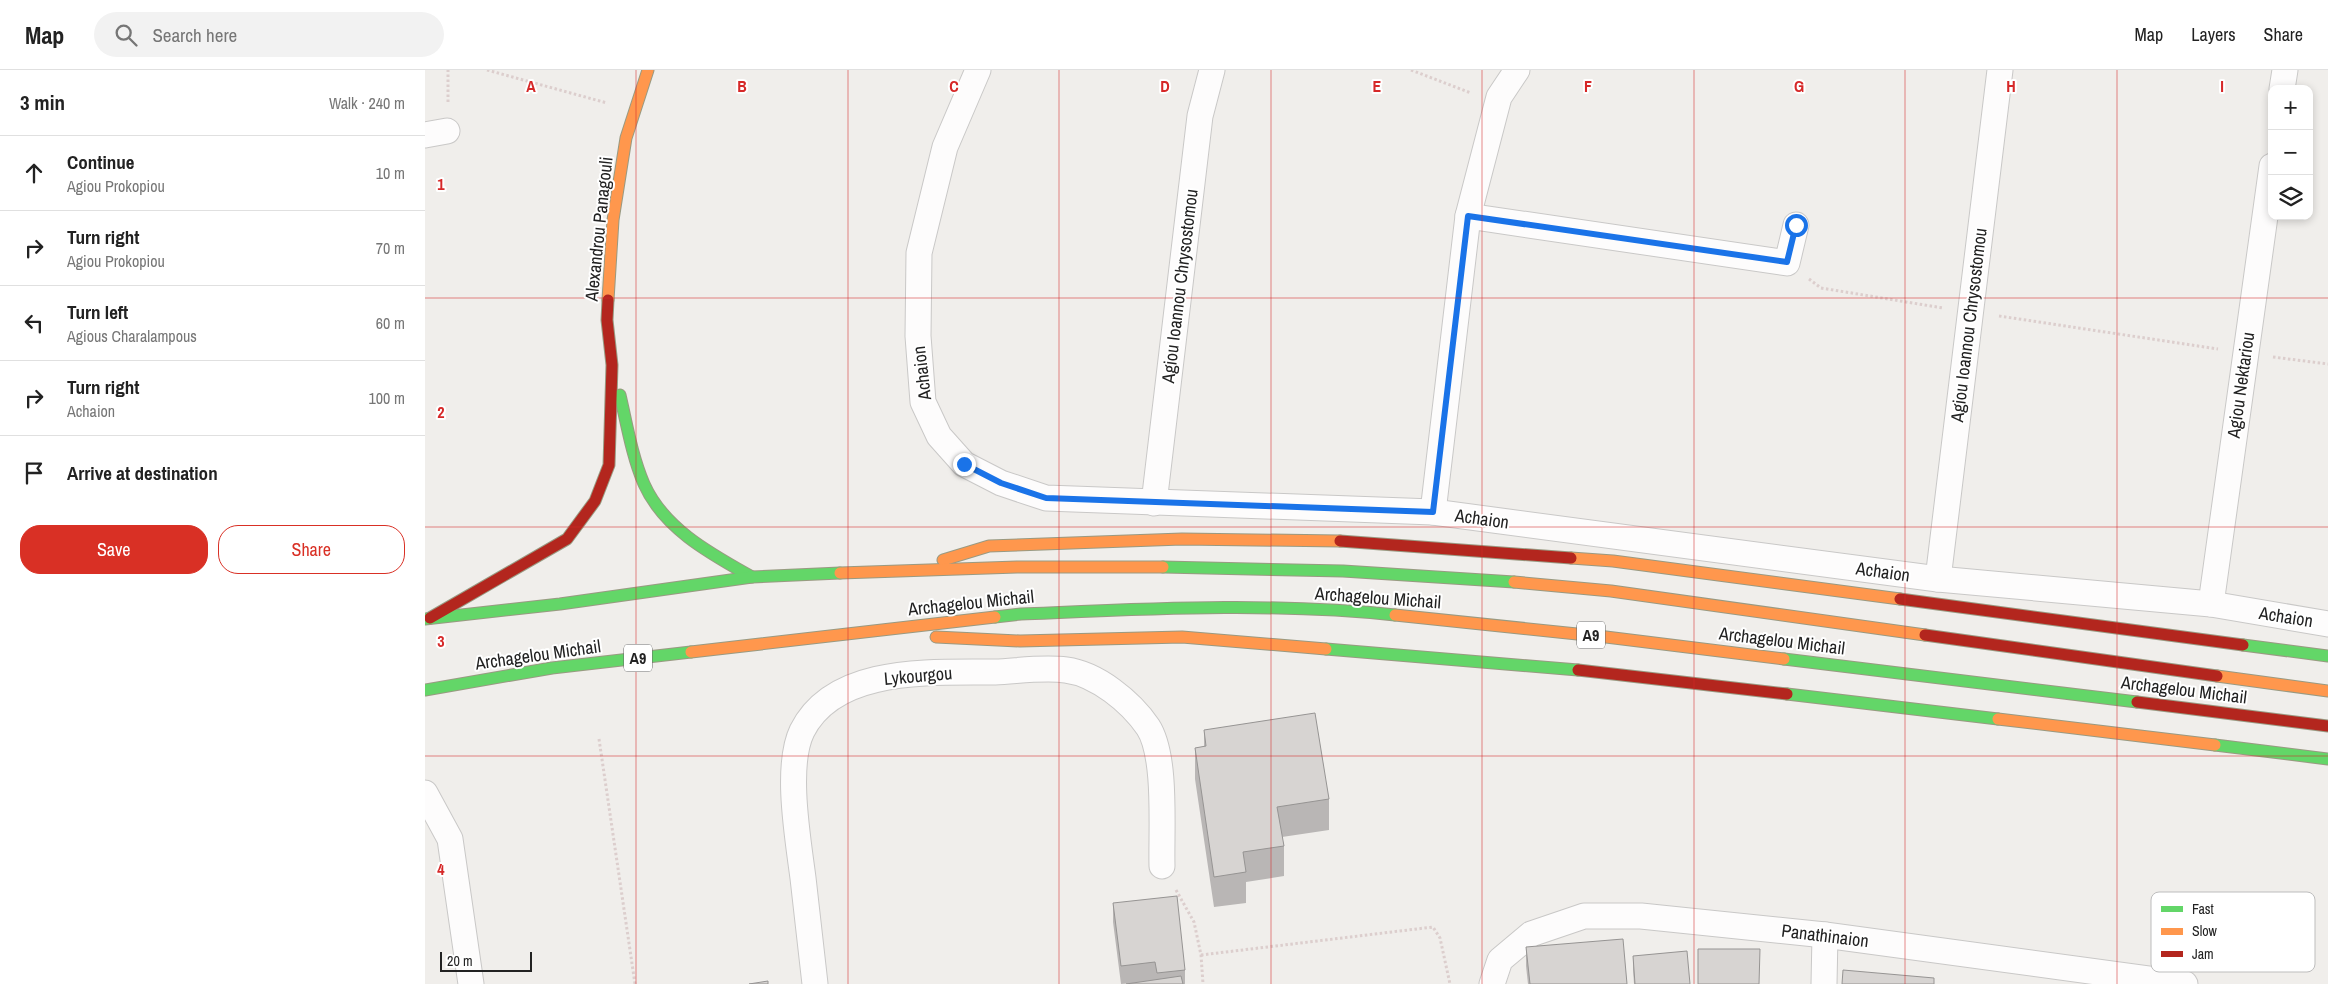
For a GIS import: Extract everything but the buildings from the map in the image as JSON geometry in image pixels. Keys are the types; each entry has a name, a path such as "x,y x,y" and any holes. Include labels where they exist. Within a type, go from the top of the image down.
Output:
{"main road":[{"name":"Alexandrou Panagouli","path":"648,70 626,138 613,220 607,320 612,365 636,459 649,494 673,524 702,548 752,577"},
{"name":"Alexandrou Panagouli","path":"427,618 567,539 595,501 609,465 612,365"},
{"path":"913,569 989,546 1182,539 1346,541 1613,561 2328,656"},
{"name":"Archagelou Michail","path":"427,618 561,604 752,577 913,569 1181,567 1343,571 1458,577 1611,591 2328,692"},
{"name":"Archagelou Michail","path":"425,690 552,668 1021,614 1184,608 1345,610 1606,636 2328,726"},
{"path":"851,633 1020,641 1182,638 1603,672 2328,759"}],"street":[{"name":"Achaion","path":"978,70 945,147 919,253 918,336 923,402 939,436 964,464 1001,483 1046,498 1433,512 1938,579 2211,604 2328,624"},
{"name":"Agiou Ioannou Chrysostomou","path":"1154,503 1200,116 1212,70"},
{"path":"1433,512 1468,216 1499,97 1517,70"},
{"name":"Agiou Ioannou Chrysostomou","path":"1938,579 2000,70"},
{"path":"2283,85 2285,70"},
{"name":"Agiou Nektariou","path":"2211,604 2271,175"},
{"path":"1468,216 1787,262 1796,225"},
{"name":"Lykourgou","path":"815,984 795,814 795,750 802,731 811,716 826,701 842,690 884,677 940,672 1067,670 1103,684 1130,704 1149,729 1160,765 1162,866"},
{"path":"425,793 450,839 471,984"},
{"name":"Panathinaion","path":"1492,984 1499,960 1531,934 1584,916 1641,916 1825,936 2131,980 2185,984"},
{"path":"1824,984 1825,936"}],"path":[{"path":"436,133 448,70"},
{"path":"487,70 635,111"},
{"path":"1411,70 1498,103"},
{"path":"1787,262 1821,288 2246,354 2328,364"},
{"path":"599,739 635,984"},
{"path":"1162,866 1194,922 1201,955 1203,984"},
{"path":"1201,955 1433,927 1440,938 1451,984"}],"traffic: fast":[{"path":"620,395 636,462 644,484 653,500 676,527 690,539 752,577"},
{"path":"1163,567 1343,571 1514,582"},
{"path":"425,619 560,604 752,577 840,573"},
{"path":"995,617 1114,610 1208,608 1302,609 1395,615"},
{"path":"2243,645 2328,656"},
{"path":"1326,649 1578,670"},
{"path":"425,690 552,668 691,652"},
{"path":"1784,659 2137,702"},
{"path":"1787,694 1998,719"},
{"path":"2215,745 2328,759"}],"traffic: slow":[{"path":"608,300 613,220 626,138 648,70"},
{"path":"943,560 989,546 1182,539 1340,541"},
{"path":"1571,558 1613,561 1900,599"},
{"path":"840,573 1017,567 1163,567"},
{"path":"1514,582 1611,591 1925,635"},
{"path":"1395,615 1606,637 1784,659"},
{"path":"691,652 995,617"},
{"path":"936,637 1020,641 1182,637 1326,649"},
{"path":"2217,676 2328,691"},
{"path":"1998,719 2215,745"}],"traffic: jam":[{"path":"430,618 567,539 595,501 609,465 612,365 607,320 608,300"},
{"path":"1340,541 1571,558"},
{"path":"1900,599 2243,645"},
{"path":"1925,635 2217,676"},
{"path":"1578,670 1787,694"},
{"path":"2137,702 2328,726"}],"route":[{"path":"964,464 1001,483 1046,498 1433,512 1468,216 1787,262 1796,225"}]}
